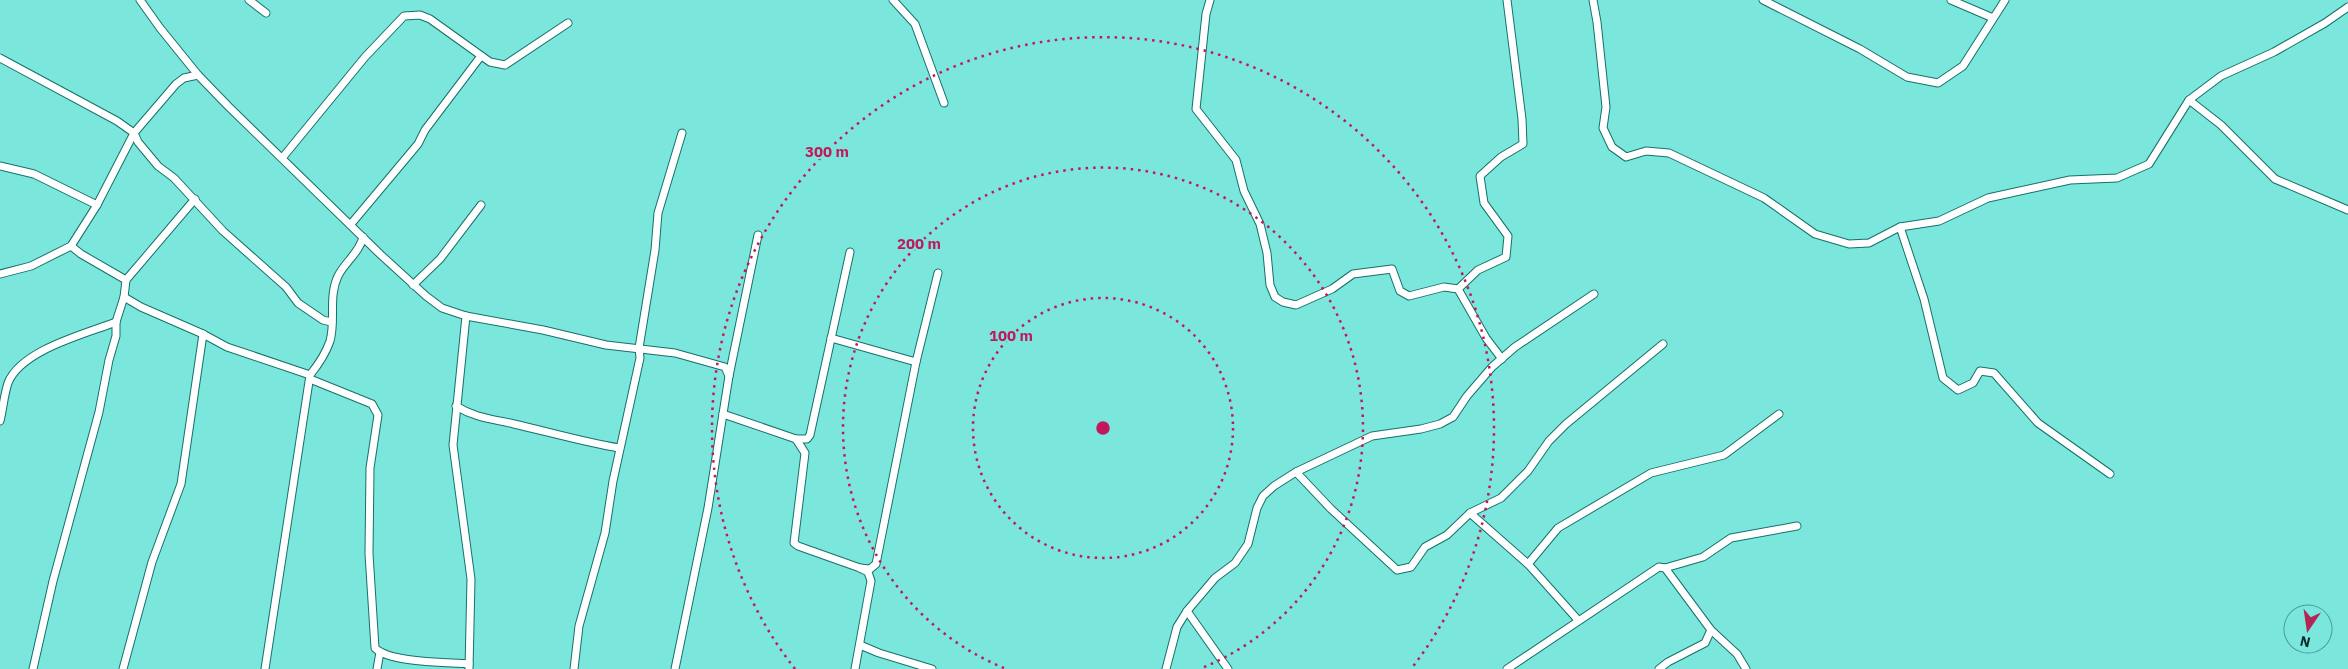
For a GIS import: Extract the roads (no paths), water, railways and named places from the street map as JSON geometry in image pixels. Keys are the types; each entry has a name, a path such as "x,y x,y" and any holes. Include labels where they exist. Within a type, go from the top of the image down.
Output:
{"street":[{"path":"140,0 198,75 228,106 413,285 442,308 466,316 543,330 606,346 675,353 725,367 729,376"},
{"path":"249,0 266,13"},
{"path":"894,0 915,24 944,102"},
{"path":"1210,0 1206,14 1196,109 1236,160 1244,191 1260,224 1267,253 1270,285 1275,297 1283,302 1296,305 1332,289 1353,274 1392,269 1400,291 1408,296 1444,287 1458,289"},
{"path":"1458,289 1478,270 1506,257 1508,236 1484,203 1480,176 1501,157 1523,144 1522,119 1506,0"},
{"path":"1593,0 1598,22 1606,107 1603,128 1612,147 1626,157 1646,151 1669,152 1764,198 1807,230 1849,244 1869,243 1900,227 1939,221 1988,198 2070,180 2117,178 2149,164 2189,100 2221,76 2274,52 2325,23 2348,7"},
{"path":"1762,0 1860,49 1907,77 1938,83 1963,66 2005,0"},
{"path":"1951,0 1993,18"},
{"path":"282,157 365,57 404,16 420,15 430,19 490,62 505,65 568,23"},
{"path":"351,224 418,144 425,130 481,56"},
{"path":"0,58 117,121 134,133 138,142 158,166 174,178 223,231 286,287 298,303 323,320 331,322"},
{"path":"0,274 31,266 71,246 97,205 134,133 176,84 184,78 198,75"},
{"path":"2189,100 2221,125 2275,179 2348,210"},
{"path":"574,669 579,626 605,532 619,448 640,358 639,348 655,250 658,213 682,133"},
{"path":"0,166 34,174 97,205"},
{"path":"33,669 53,580 99,412 126,280 195,199"},
{"path":"413,285 440,259 481,205"},
{"path":"1900,227 1924,299 1943,378 1958,390 1973,383 1980,371 1994,373 2038,423 2110,474"},
{"path":"675,669 695,577 729,376 758,235"},
{"path":"265,669 310,377 319,364 330,341 331,307 338,274 362,244 363,237"},
{"path":"71,246 81,254 126,280"},
{"path":"723,414 796,439 803,440 810,435 850,252"},
{"path":"860,568 870,569 876,564 916,362 938,273"},
{"path":"1458,289 1486,338 1502,359"},
{"path":"1166,669 1177,627 1215,578 1235,562 1248,544 1257,508 1263,496 1274,486 1296,472 1372,436 1420,429 1440,424 1453,418 1467,396 1502,359 1594,294"},
{"path":"124,297 141,307 203,334 227,347 310,377 372,404 378,415 370,468 369,554 374,642 380,652 377,669"},
{"path":"380,652 404,658 469,666 470,579 453,445 466,316"},
{"path":"0,421 8,383 18,366 31,356 116,322"},
{"path":"123,669 152,562 181,484 203,334"},
{"path":"831,338 916,362"},
{"path":"1296,472 1331,509 1397,570 1411,567 1425,547 1447,535 1470,513 1501,498 1528,471 1549,441 1566,424 1664,344"},
{"path":"456,406 477,417 512,423 561,437 619,448"},
{"path":"1528,564 1558,528 1651,473 1724,455 1779,414"},
{"path":"796,439 805,453 794,543 860,568 868,572 871,581 855,669"},
{"path":"1470,513 1528,564 1578,620"},
{"path":"1507,669 1655,569 1665,568 1702,557 1731,538 1797,526"},
{"path":"1665,568 1711,630 1737,654 1746,669"},
{"path":"1188,611 1228,669"},
{"path":"1660,669 1668,662 1705,643 1711,630"},
{"path":"860,645 879,653 932,669"}]}
